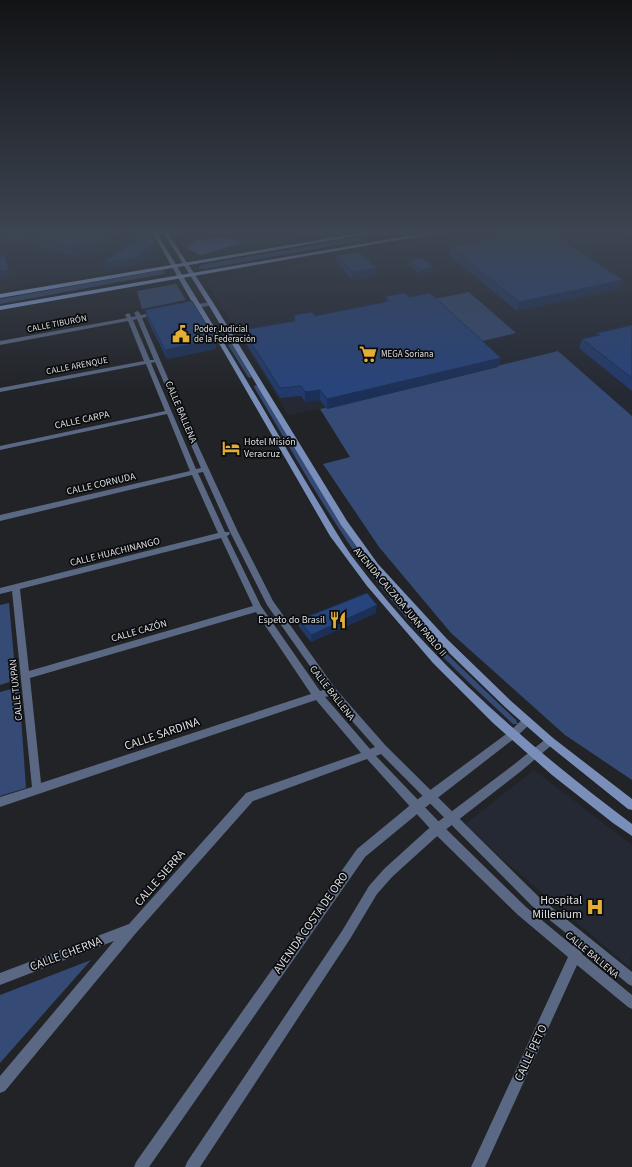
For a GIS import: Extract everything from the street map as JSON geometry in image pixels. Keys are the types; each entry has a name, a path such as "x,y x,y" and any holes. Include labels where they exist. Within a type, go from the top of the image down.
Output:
{"main road":[{"path":"0,296 67,284"},
{"path":"0,308 132,284"},
{"name":"AVENIDA CALZADA JUAN PABLO II","path":"185,284 345,554 429,654 512,735 632,831"},
{"name":"AVENIDA CALZADA JUAN PABLO II","path":"199,284 344,523 375,566 444,642 527,721 550,741 632,805"},
{"path":"244,382 257,379"}],"street":[{"path":"184,306 210,302"},
{"name":"CALLE TIBURÓN","path":"0,339 48,332 161,311"},
{"name":"CALLE BALLENA","path":"134,316 153,361 179,411 234,532 274,611 332,690 383,749 536,902 583,938 632,980"},
{"name":"CALLE TIBURÓN","path":"0,343 48,332"},
{"name":"CALLE BALLENA","path":"153,361 169,412 194,472 258,608 317,695 368,754 438,829 522,911 632,1003"},
{"name":"CALLE ARENQUE","path":"0,390 153,361"},
{"name":"CALLE CARPA","path":"0,448 169,412"},
{"name":"CALLE CORNUDA","path":"0,518 206,469"},
{"name":"CALLE HUACHINANGO","path":"0,591 234,532"},
{"name":"CALLE TUXPAN","path":"16,587 37,790"},
{"name":"CALLE CAZÓN","path":"25,676 258,608"},
{"name":"CALLE SARDINA","path":"0,802 332,690"},
{"name":"AVENIDA COSTA DE ORO","path":"141,1167 353,863 370,845 430,796 512,735 527,721"},
{"path":"192,1167 346,935 373,890 388,873 438,829 550,741"},
{"name":"CALLE SIERRA","path":"0,1086 132,929 250,797 383,749"},
{"name":"CALLE CHERNA","path":"0,979 132,929"},
{"name":"CALLE PETO","path":"478,1167 583,938"}],"shaded area":[{"path":"0,284 34,284 0,290"},
{"path":"81,284 106,284 0,304 0,299"},
{"path":"176,284 186,300 142,309 137,291"},
{"path":"208,284 632,284 632,416 558,351 320,409 288,415"},
{"path":"469,292 516,333 474,343 429,300"},
{"path":"232,344 251,378 248,377 228,345"},
{"path":"558,351 632,416 632,780 565,735 451,633 379,547 323,464 350,457 320,409"},
{"path":"255,385 258,386 342,526 373,571 400,604 448,655 516,720 518,724 513,724 475,688 402,613 385,593 353,550 309,481 254,387"},
{"path":"9,603 16,680 0,685 0,605"},
{"path":"19,687 26,788 0,796 0,692"},
{"name":"Hospital Millenium","path":"534,770 632,845 632,956 629,967 500,857 465,824"},
{"path":"91,960 0,1063 0,995"}],"building":[{"path":"497,284 602,284 519,302"},
{"name":"MEGA Soriana","path":"405,293 409,297 430,293 501,358 327,399 320,390 305,392 301,386 280,388 243,330 295,321 294,315 312,312 315,316 390,301 386,296"},
{"name":"Poder Judicial de la Federación","path":"192,301 215,339 165,350 145,310"},
{"path":"632,325 632,378 582,339 600,335 597,333"},
{"path":"367,593 377,605 311,635 299,620"}],"place":[{"name":"Poder Judicial de la Federación","path":"181,334"},
{"name":"MEGA Soriana","path":"368,354"},
{"name":"Hotel Misión Veracruz","path":"231,448"},
{"name":"Espeto do Brasil","path":"338,620"},
{"name":"Hospital Millenium","path":"595,907"}]}
